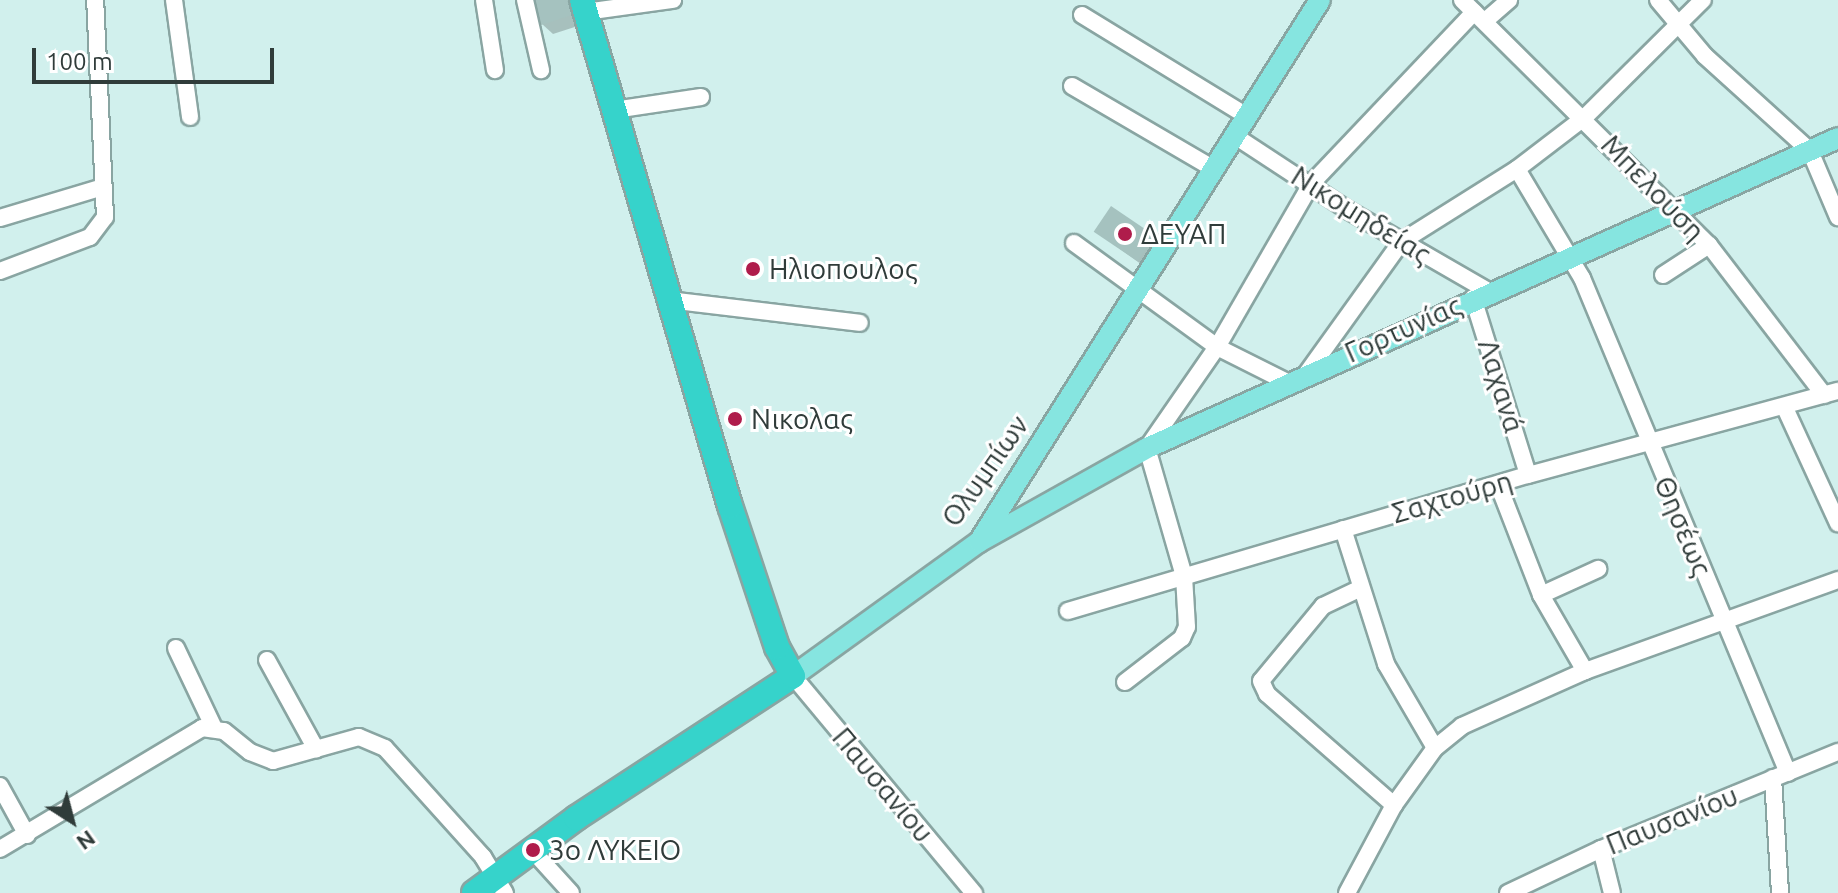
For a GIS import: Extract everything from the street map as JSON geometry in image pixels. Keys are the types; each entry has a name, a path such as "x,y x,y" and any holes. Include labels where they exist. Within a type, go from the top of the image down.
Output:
{"highway":[{"path":"584,6 668,300 768,619 793,676"},
{"name":"Ολυμπίων","path":"474,893 501,884 532,850 793,676"}],"main road":[{"name":"Ολυμπίων","path":"793,676 979,542 1320,0"},
{"name":"Γορτυνίας","path":"979,542 1147,448 1287,382 1671,209 1838,138"}],"street":[{"path":"1,269 90,237 105,217 95,0"},
{"path":"174,0 190,117"},
{"path":"484,0 495,70"},
{"path":"525,0 541,70"},
{"path":"1125,682 1182,638 1188,617 1184,576 1147,448 1217,347 1311,184 1474,11 1509,0"},
{"path":"1658,0 1705,56 1810,151 1838,217"},
{"path":"1307,373 1401,242 1517,169 1585,117 1681,26 1703,0"},
{"path":"584,6 663,1"},
{"name":"Μπελούση","path":"1474,11 1585,117 1709,245 1831,393"},
{"path":"1082,15 1247,116"},
{"path":"1072,86 1214,169"},
{"path":"614,110 701,97"},
{"name":"Νικομηδείας","path":"1235,136 1480,294"},
{"name":"Θησέως","path":"1517,169 1582,278 1725,623 1780,776 1780,893"},
{"path":"0,218 103,187"},
{"path":"1074,243 1217,347 1287,382"},
{"path":"1663,275 1709,245"},
{"name":"Λαχανά","path":"1480,294 1528,475"},
{"path":"668,300 860,323"},
{"name":"Σαχτούρη","path":"1068,611 1528,475 1785,408 1831,393"},
{"path":"1785,408 1838,523"},
{"path":"1498,484 1541,595 1585,671"},
{"path":"1343,529 1386,664 1435,748"},
{"path":"1541,595 1598,569"},
{"path":"1347,893 1394,805 1435,748 1473,720 1585,671 1838,580"},
{"path":"1361,588 1323,606 1261,681 1267,694 1394,805"},
{"path":"176,648 213,726 262,759 290,760 359,737 385,748 501,884"},
{"path":"267,660 316,749"},
{"name":"Παυσανίου","path":"793,676 974,893"},
{"path":"0,849 186,735 213,726"},
{"name":"Παυσανίου","path":"1508,893 1601,849 1838,752"},
{"path":"0,786 27,835"},
{"path":"1601,849 1612,893"},
{"path":"532,850 571,893"}],"building":[{"path":"534,0 571,0 575,14 541,25"},
{"name":"ΔΕΥΑΠ","path":"1111,206 1155,236 1138,261 1094,232"}],"place":[{"name":"ΔΕΥΑΠ","path":"1125,234"},
{"name":"Ηλιοπουλος","path":"753,269"},
{"name":"Νικολας","path":"735,419"},
{"name":"3ο ΛΥΚΕΙΟ","path":"533,850"}]}
